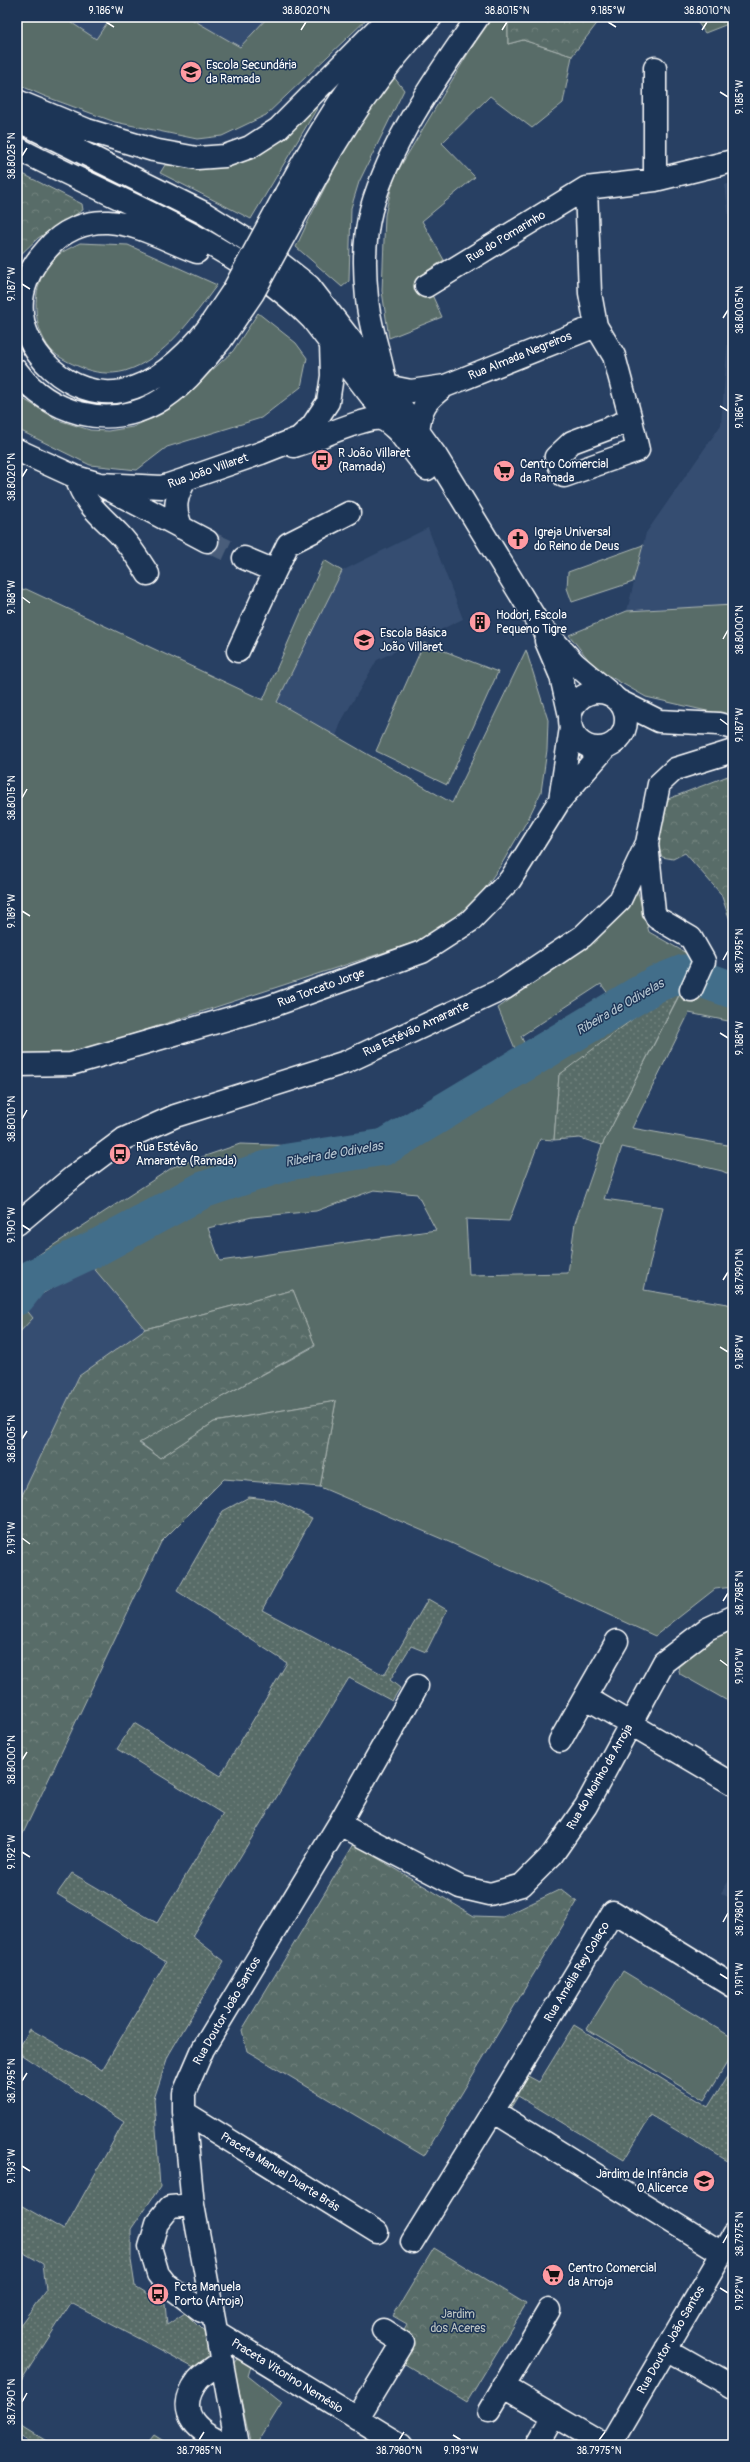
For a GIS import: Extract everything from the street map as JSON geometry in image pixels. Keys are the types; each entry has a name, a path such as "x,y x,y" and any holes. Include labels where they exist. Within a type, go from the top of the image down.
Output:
{"street":[{"path":"17,101 87,130 153,150 197,158 225,156 250,147 278,129 389,17"},
{"path":"294,197 320,131 349,85 406,17"},
{"path":"17,371 35,391 60,407 88,415 120,416 144,409 169,395 194,372 215,334 233,291 294,197 361,101 394,58 431,17"},
{"path":"386,386 367,299 366,258 371,211 383,176 401,138 440,74 478,17"},
{"path":"655,68 655,180"},
{"path":"17,120 204,213 286,266 309,286 386,386 410,433 538,623 575,664 616,699 626,712 627,723 623,734 611,745"},
{"path":"17,148 180,229 243,265 302,309 410,433"},
{"name":"Rua do Pomarinho","path":"426,286 586,188 655,180 733,161"},
{"path":"586,188 590,293 596,326 614,356 631,420"},
{"path":"215,334 156,377 122,391 106,392 91,390 64,379 34,350 24,325 22,312 25,286 32,269 52,243 73,229 96,222 131,225 196,252 243,265"},
{"name":"Rua Almada Negreiros","path":"386,386 410,391 445,386 596,326"},
{"name":"Rua João Villaret","path":"17,450 76,477 100,484 162,487 261,454 299,438 321,416 331,389 331,344"},
{"name":"Rua Almada Negreiros","path":"410,433 425,404 445,386"},
{"name":"Rua João Villaret","path":"261,454 313,441 370,419 381,419 410,433"},
{"path":"76,477 80,489 91,507 119,534 148,574"},
{"path":"182,528 176,517 175,504 186,479"},
{"path":"100,484 207,540"},
{"path":"238,651 288,544 349,513"},
{"path":"244,558 275,571"},
{"path":"538,623 561,676 571,722 576,737 584,745 595,748 611,745 659,722"},
{"path":"571,722 573,706 581,697 591,692 602,692 659,722 719,724 733,728"},
{"name":"Rua Torcato Jorge","path":"560,800 571,722"},
{"name":"Rua Torcato Jorge","path":"17,1066 71,1064 269,1007 422,952 470,921 510,880 560,800 611,745"},
{"name":"Rua Estêvão Amarante","path":"17,1224 72,1177 124,1139 175,1116 346,1062 506,988 583,936 620,900 647,843 659,784 675,769 733,751"},
{"path":"647,843 654,912 657,918 691,938 704,961 691,990"},
{"name":"Rua do Moinho da Arroja","path":"339,1824 460,1887 490,1894 522,1885 552,1855 586,1806 664,1662 707,1629 733,1617"},
{"path":"560,1741 617,1641"},
{"name":"Rua Doutor João Santos","path":"237,2445 193,2205 184,2112 184,2093 199,2056 339,1824 417,1686"},
{"path":"585,1697 733,1784"},
{"name":"Rua Amélia Rey Colaço","path":"412,2242 614,1912 733,1986"},
{"path":"493,2111 728,2244"},
{"name":"Praceta Manuel Duarte Brás","path":"184,2112 377,2232"},
{"name":"Praceta Vitorino Nemésio","path":"193,2205 170,2207 157,2223 150,2247 158,2274 165,2283 202,2310 216,2324 357,2419 400,2445"},
{"name":"Rua Doutor João Santos","path":"610,2445 728,2244"},
{"path":"489,2411 549,2310"},
{"name":"Praceta Vitorino Nemésio","path":"357,2419 403,2343 383,2330"},
{"path":"666,2349 733,2387"},
{"path":"222,2361 198,2379 190,2393 187,2407 191,2422 217,2440 231,2445"},
{"path":"503,2386 604,2445"},
{"path":"537,2445 554,2415"}],"shaded area":[{"name":"Escola Secundária da Ramada","path":"63,17 304,17 196,105"},
{"path":"733,182 733,252 725,185"},
{"path":"733,276 733,605 627,611 646,533 721,425"},
{"name":"Escola Básica João Villaret","path":"428,528 463,619 377,660 342,720 336,736 277,701 342,571"},
{"path":"91,1265 145,1329 79,1376 17,1506 17,1335 33,1318 23,1307"},
{"path":"733,1874 733,1900 721,1893"}],"green space":[{"path":"17,17 63,17 96,39 111,17 188,17 240,47 268,17 369,17 266,115 222,136 197,139 115,122 44,96 17,84"},
{"path":"492,17 508,17 508,44 523,40 572,56 563,103 532,128 490,96 442,143 475,177 422,221 444,260 419,276 433,297 442,317 389,338 382,291 385,215 394,177 475,42"},
{"path":"508,17 602,17 572,56 523,40 508,44"},
{"path":"694,17 733,17 733,22 705,33"},
{"path":"393,76 404,90 359,182 351,208 349,281 342,287 296,247 317,202 340,159 378,96"},
{"path":"315,100 319,105 251,219 160,173 165,165 219,165"},
{"path":"17,171 82,204 83,210 38,238 17,258"},
{"path":"80,243 128,245 217,285 177,336 153,357 125,371 114,373 102,373 85,369 72,364 51,350 40,331 36,308 36,297 42,275 48,265 58,255"},
{"path":"258,313 296,343 307,358 301,387 261,418 167,447 137,470 90,465 17,429 17,400 20,397 58,420 90,430 108,431 133,427 171,408 233,351"},
{"path":"643,545 633,582 572,602 567,588 568,572"},
{"path":"324,560 342,571 277,702 452,803 526,650 548,720 547,750 541,792 528,819 501,865 478,898 437,935 78,1052 17,1057 17,591 26,589 263,700"},
{"path":"733,605 733,717 646,697 595,668 569,635 627,611"},
{"path":"424,643 498,672 447,785 376,751"},
{"path":"733,774 733,929 721,894 685,853 673,859 662,857 654,833 668,799"},
{"path":"637,889 649,932 695,958 733,972 733,1022 689,1013 632,1128 733,1146 733,1176 722,1171 622,1147 604,1199 663,1207 644,1290 733,1305 733,1587 715,1589 655,1636 449,1542 320,1487 336,1401 214,1422 160,1458 139,1442 315,1346 293,1290 145,1329 91,1265 42,1294 23,1265 173,1167 240,1144 301,1146 343,1140 405,1123 519,1058 498,1008 567,959","holes":["601,984 612,999 528,1052 521,1036","683,988 602,1145 575,1223 568,1273 469,1275 466,1219 509,1221 540,1139 554,1140 559,1075","374,1190 417,1194 436,1230 220,1261 208,1228 252,1217 316,1211"]},
{"path":"683,987 602,1145 580,1138 554,1140 559,1075 671,990"},
{"path":"293,1290 315,1345 139,1443 160,1458 214,1422 336,1401 320,1487 224,1479 161,1542 17,1846 17,1506 79,1376 145,1329"},
{"path":"17,1298 33,1318 17,1335"},
{"path":"249,1497 275,1500 312,1518 262,1610 384,1675 428,1599 447,1610 426,1652 411,1646 390,1680 400,1688 392,1701 349,1678 192,1936 224,1961 168,2056 154,2099 160,2187 131,2229 131,2260 135,2286 165,2304 167,2325 185,2313 204,2332 211,2360 198,2370 71,2303 17,2387 17,2329 46,2290 43,2264 17,2249 17,2203 64,2230 124,2122 17,2052 30,2029 102,2070 166,1962 57,1894 72,1873 157,1923 223,1814 117,1749 134,1723 220,1776 287,1663 177,1591 223,1511"},
{"path":"733,1623 733,1704 680,1674 678,1667 726,1625"},
{"path":"354,1844 474,1916 503,1917 561,1889 577,1902 424,2156 247,2051 242,2030"},
{"path":"623,1971 733,2038 733,2053 704,2100 587,2029"},
{"path":"574,2025 708,2107 733,2067 733,2160 731,2163 651,2115 624,2160 518,2096 510,2109 507,2107 526,2075 539,2082"},
{"name":"Jardim dos Aceres","path":"434,2248 526,2304 467,2402 400,2361 401,2335 407,2324 393,2316"},
{"path":"237,2359 252,2363 248,2376 282,2403 256,2445 251,2445 233,2364"},
{"path":"17,2423 53,2445 34,2445 17,2434"},
{"path":"154,2435 170,2445 146,2445"}],"waterway":[{"name":"Ribeira de Odivelas","path":"17,1297 32,1278 98,1247 203,1190 288,1162 385,1147 656,984 684,973 733,990"}],"tunnel":[{"path":"207,541 244,558"}],"place":[{"name":"Escola Secundária da Ramada","path":"191,72"},
{"name":"R João Villaret (Ramada)","path":"322,460"},
{"name":"Centro Comercial da Ramada","path":"504,471"},
{"name":"Igreja Universal do Reino de Deus","path":"518,539"},
{"name":"Hodori, Escola Pequeno Tigre","path":"480,622"},
{"name":"Escola Básica João Villaret","path":"364,640"},
{"name":"Rua Estêvão Amarante (Ramada)","path":"120,1154"},
{"name":"Jardim de Infância O Alicerce","path":"704,2181"},
{"name":"Centro Comercial da Arroja","path":"553,2275"},
{"name":"Pcta Manuela Porto (Arroja)","path":"158,2294"}]}
